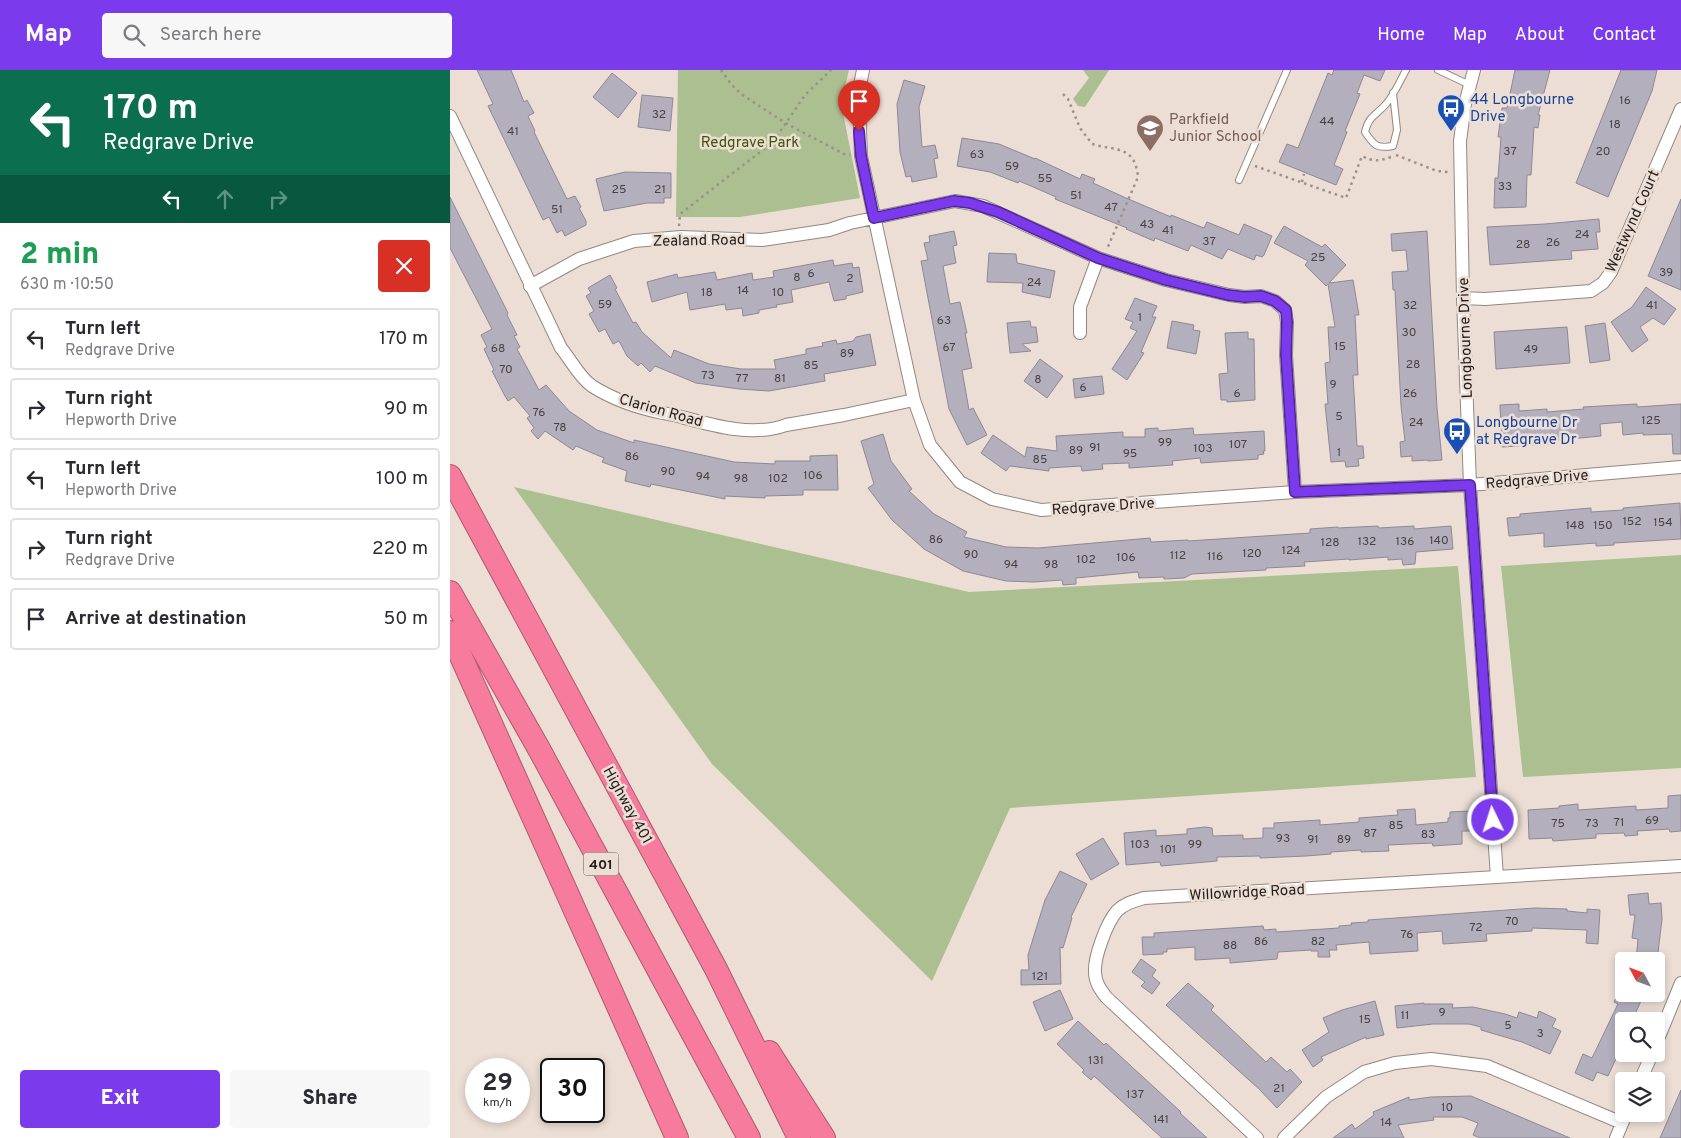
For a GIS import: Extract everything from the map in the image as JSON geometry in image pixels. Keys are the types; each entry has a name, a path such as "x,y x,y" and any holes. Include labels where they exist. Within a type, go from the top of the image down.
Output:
{"highway":[{"name":"Highway 401","path":"450,476 716,968 799,1138"},
{"name":"401","path":"450,592 749,1138"},
{"path":"450,632 677,1138"},
{"path":"716,968 824,1138"}],"street":[{"name":"Redgrave Drive","path":"863,70 860,84 859,116 861,156 914,400 930,445 960,482 992,499 1041,510 1295,492 1470,485 1681,467"},
{"name":"Longbourne Drive","path":"1474,70 1465,104 1460,142 1463,298 1470,485 1497,877"},
{"name":"Westwynd Court","path":"1463,298 1485,299 1591,291 1603,283 1611,272 1681,109"},
{"name":"Clarion Road","path":"450,116 561,348 583,378 607,395 663,414 673,414 719,427 748,430 778,428 914,400"},
{"name":"Zealand Road","path":"530,286 578,259 634,241 678,238 762,240 822,231 850,223 954,201 970,203 998,212 1101,259 1187,286 1228,295 1261,296 1275,301 1286,310 1287,363 1295,492"},
{"path":"1080,333 1080,307 1101,259"},
{"name":"Willowridge Road","path":"1257,1138 1106,997 1097,984 1094,972 1096,959 1110,920 1118,910 1129,902 1144,898 1681,866"},
{"path":"1665,1022 1681,983"},
{"path":"1284,1138 1326,1097 1364,1072 1395,1063 1431,1059 1487,1066 1615,1115"},
{"path":"1616,1138 1622,1122"}],"lane":[{"path":"1239,180 1287,70"},
{"path":"1393,94 1397,130 1393,146 1381,148 1373,144 1365,132 1368,121 1387,104 1406,70"},
{"path":"1438,70 1470,85"}],"path":[{"path":"721,70 731,84 742,94 787,124 844,154 861,156"},
{"path":"678,238 680,214 766,150 778,138 805,95 831,70"},
{"path":"1063,94 1068,99 1080,128 1092,144 1113,147 1126,152 1134,161 1137,169 1138,177 1101,259"},
{"path":"1246,164 1346,198 1362,156 1371,161 1383,160 1396,155 1437,171 1460,174"},
{"path":"1302,182 1304,174"}],"green space":[{"name":"Redgrave Park","path":"678,70 849,70 841,103 860,198 740,217 676,217"},
{"path":"1083,70 1109,70 1085,107 1078,106 1073,99 1089,78"},
{"path":"514,487 969,592 1458,566 1476,777 1010,808 932,981 712,764"},
{"path":"1681,555 1681,768 1523,777 1501,566"}],"building":[{"path":"477,70 511,70 524,102 527,100 534,113 528,116 534,132 567,199 575,196 581,207 579,208 586,221 586,225 565,236 562,230 557,233 549,217 543,220 488,106 493,104"},
{"path":"1334,70 1385,70 1380,81 1364,75 1357,93 1360,94 1334,165 1343,169 1336,185 1279,162 1287,144 1298,148 1328,73 1332,75"},
{"path":"1515,70 1550,70 1538,115 1540,115 1538,128 1534,127 1531,175 1527,175 1526,207 1494,208 1495,178 1498,178 1501,137 1498,137 1502,108 1507,108"},
{"path":"1621,70 1657,70 1652,91 1608,197 1576,183"},
{"path":"612,73 637,93 618,118 593,97"},
{"path":"904,80 925,86 919,107 922,147 935,145 938,158 934,159 937,177 912,182 911,176 906,177 900,152 897,104"},
{"path":"642,95 673,98 670,131 638,127"},
{"path":"962,138 999,144 1080,179 1082,174 1095,179 1093,183 1126,198 1171,217 1171,215 1204,228 1207,222 1239,235 1244,224 1272,236 1264,255 1262,257 1256,255 1254,260 1228,249 1222,259 1191,245 1188,251 1155,238 1154,241 1055,199 1056,197 1019,181 1018,183 990,172 957,166"},
{"path":"625,172 671,173 671,198 664,198 664,203 647,203 604,211 596,179"},
{"path":"450,197 508,313 507,315 517,335 514,336 520,347 517,349 539,390 546,385 569,411 597,430 634,443 634,440 734,462 775,464 775,461 810,461 810,456 837,455 838,490 803,490 803,495 765,496 765,498 725,496 725,499 651,484 650,487 625,481 627,471 602,462 604,458 576,446 573,450 545,431 538,439 531,431 534,428 527,418 530,416 514,397 508,401 492,371 494,370 484,349 487,347 481,335 492,329 450,248"},
{"path":"1681,199 1681,290 1648,276"},
{"path":"1599,219 1600,232 1596,232 1598,249 1571,251 1572,259 1490,265 1487,227"},
{"path":"1284,226 1322,247 1325,244 1346,265 1329,283 1353,280 1359,315 1355,315 1358,375 1353,375 1357,446 1363,446 1364,458 1358,459 1359,466 1346,467 1345,461 1331,462 1325,404 1328,404 1325,363 1330,362 1328,327 1335,327 1328,284 1326,286 1305,265 1308,261 1274,243"},
{"path":"954,231 957,245 953,246 956,263 943,266 950,304 960,302 967,333 965,333 972,368 962,370 969,410 973,408 987,435 967,445 949,409 921,261 928,260 924,243 930,242 929,236"},
{"path":"1427,231 1437,408 1442,460 1412,461 1412,456 1401,457 1400,442 1405,441 1401,406 1395,290 1393,290 1392,272 1408,271 1406,250 1392,251 1391,234"},
{"path":"989,253 1016,254 1017,263 1055,271 1050,298 1022,292 1023,283 987,282"},
{"path":"833,260 834,266 852,263 853,268 859,267 863,292 846,296 846,299 834,301 829,282 791,290 793,302 776,305 777,307 759,310 759,313 743,316 742,308 726,310 725,304 690,310 687,292 652,302 647,282 677,274 678,278 715,272 717,280 752,273 753,280 774,277 773,271"},
{"path":"610,275 617,288 615,289 633,323 636,322 642,332 671,358 674,350 709,364 741,369 776,369 774,360 806,354 806,349 823,346 822,343 836,340 837,344 853,341 856,337 870,334 876,365 824,374 825,381 769,391 696,383 655,366 650,372 641,363 638,366 627,356 619,341 613,344 605,329 599,332 589,314 594,311 586,296 591,293 588,288"},
{"path":"1646,287 1676,309 1664,325 1653,318 1640,327 1648,340 1632,352 1611,322 1632,307"},
{"path":"1135,298 1157,306 1152,317 1156,317 1141,352 1144,353 1127,380 1112,369 1137,331 1130,328 1133,322 1125,319"},
{"path":"1030,321 1031,327 1036,327 1038,342 1022,344 1031,351 1010,353 1007,323"},
{"path":"1172,321 1194,325 1193,330 1200,331 1196,354 1167,348"},
{"path":"1605,323 1610,360 1590,363 1585,326"},
{"path":"1567,327 1570,363 1496,369 1494,332"},
{"path":"1248,332 1248,339 1254,339 1255,400 1227,402 1227,400 1221,400 1219,374 1228,373 1225,333"},
{"path":"1040,359 1063,376 1047,398 1024,381"},
{"path":"1102,376 1104,394 1075,398 1073,379"},
{"path":"1519,404 1519,411 1547,409 1547,412 1584,409 1583,407 1637,404 1637,407 1681,404 1681,454 1673,454 1672,434 1643,435 1643,433 1623,435 1622,422 1600,424 1601,436 1549,441 1549,444 1502,447 1500,405"},
{"path":"1158,428 1158,431 1193,428 1194,435 1264,431 1265,451 1263,451 1264,454 1258,455 1258,459 1201,463 1200,458 1172,461 1173,465 1129,468 1129,463 1102,464 1103,469 1082,471 1081,466 1049,468 1049,471 1010,466 1006,471 981,453 993,435 1025,457 1027,447 1057,451 1056,436 1123,432 1123,437 1145,437 1145,429"},
{"path":"883,434 891,461 912,489 909,491 934,514 967,532 964,537 1006,547 1038,548 1150,538 1151,542 1188,541 1310,533 1310,529 1338,527 1378,526 1379,528 1414,526 1414,529 1451,526 1453,549 1416,552 1415,564 1403,565 1402,559 1388,560 1388,557 1304,562 1305,566 1192,574 1184,578 1139,578 1138,572 1076,578 1076,584 1063,585 1062,580 1006,581 963,571 924,549 892,520 868,488 874,484 861,441"},
{"path":"1680,503 1681,539 1614,543 1614,545 1596,546 1596,543 1544,547 1544,533 1509,536 1507,518 1520,517 1520,514 1591,508 1591,512 1623,510 1623,508"},
{"path":"1681,795 1681,831 1670,832 1669,829 1637,831 1638,835 1625,836 1624,833 1596,834 1596,838 1553,841 1552,838 1529,839 1528,810 1559,808 1559,806 1578,804 1578,810 1636,806 1636,810 1668,808 1668,796"},
{"path":"1415,809 1416,825 1448,822 1450,812 1470,811 1471,831 1462,831 1462,844 1433,846 1432,843 1388,845 1389,851 1361,852 1361,850 1306,856 1260,858 1260,856 1217,857 1217,861 1161,866 1160,862 1126,865 1124,833 1156,830 1156,836 1187,834 1187,829 1205,827 1212,828 1213,836 1243,835 1243,839 1263,838 1263,828 1274,828 1274,823 1320,820 1320,825 1359,822 1359,818 1398,815 1397,810"},
{"path":"1103,838 1119,864 1091,880 1076,854"},
{"path":"1060,871 1087,884 1071,917 1063,948 1060,947 1061,984 1021,985 1021,970 1029,970 1028,955 1045,900"},
{"path":"1648,893 1649,904 1661,903 1662,919 1658,952 1637,952 1638,939 1632,938 1635,915 1630,915 1628,895"},
{"path":"1535,908 1567,909 1567,911 1587,913 1587,909 1600,910 1598,944 1586,943 1587,930 1532,928 1532,931 1486,934 1487,941 1443,944 1442,931 1417,933 1418,951 1370,954 1369,942 1336,945 1337,950 1329,950 1330,957 1318,957 1318,951 1311,950 1278,952 1277,959 1230,963 1230,958 1195,960 1195,947 1167,949 1167,952 1163,952 1163,954 1143,955 1142,937 1154,937 1154,933 1263,926 1264,930 1276,929 1276,932 1339,928 1339,926 1352,925 1351,923 1368,922 1368,920"},
{"path":"1141,959 1156,970 1152,976 1160,983 1152,994 1141,986 1145,982 1132,972"},
{"path":"1188,983 1214,1006 1211,1010 1266,1062 1271,1057 1287,1072 1290,1069 1302,1082 1277,1108 1259,1089 1166,1005"},
{"path":"1060,990 1073,1019 1045,1031 1033,1002"},
{"path":"1615,1000 1615,1002 1640,1002 1636,1012 1615,1012 1615,1061 1608,1076 1597,1072 1593,1081 1575,1073 1583,1054 1592,1058 1618,1004 1614,1002"},
{"path":"1375,1001 1384,1035 1366,1039 1366,1037 1321,1057 1323,1060 1313,1067 1302,1050 1329,1032 1323,1018 1342,1010"},
{"path":"1424,1003 1453,1004 1452,1008 1473,1007 1517,1018 1519,1012 1537,1018 1539,1011 1556,1019 1552,1027 1561,1031 1550,1054 1522,1042 1481,1030 1481,1027 1469,1024 1433,1024 1397,1028 1395,1006"},
{"path":"1078,1021 1104,1045 1106,1043 1207,1138 1162,1138 1094,1076 1091,1080 1082,1072 1084,1070 1057,1044"},
{"path":"1681,1090 1681,1138 1660,1138"},
{"path":"1471,1096 1570,1138 1480,1138 1473,1135 1478,1123 1462,1117 1433,1117 1434,1120 1398,1125 1404,1138 1333,1138 1352,1124 1355,1129 1374,1115 1373,1112 1409,1097 1409,1100 1431,1097"}],"place":[{"name":"44 Longbourne Drive","path":"1451,132"},
{"name":"Parkfield Junior School","path":"1150,152"},
{"name":"Longbourne Dr at Redgrave Dr","path":"1457,455"}],"route":[{"path":"859,131 861,156 874,218 954,201 970,203 998,212 1098,258 1187,286 1228,295 1261,296 1275,301 1286,310 1286,355 1295,492 1470,485 1493,820"}]}
